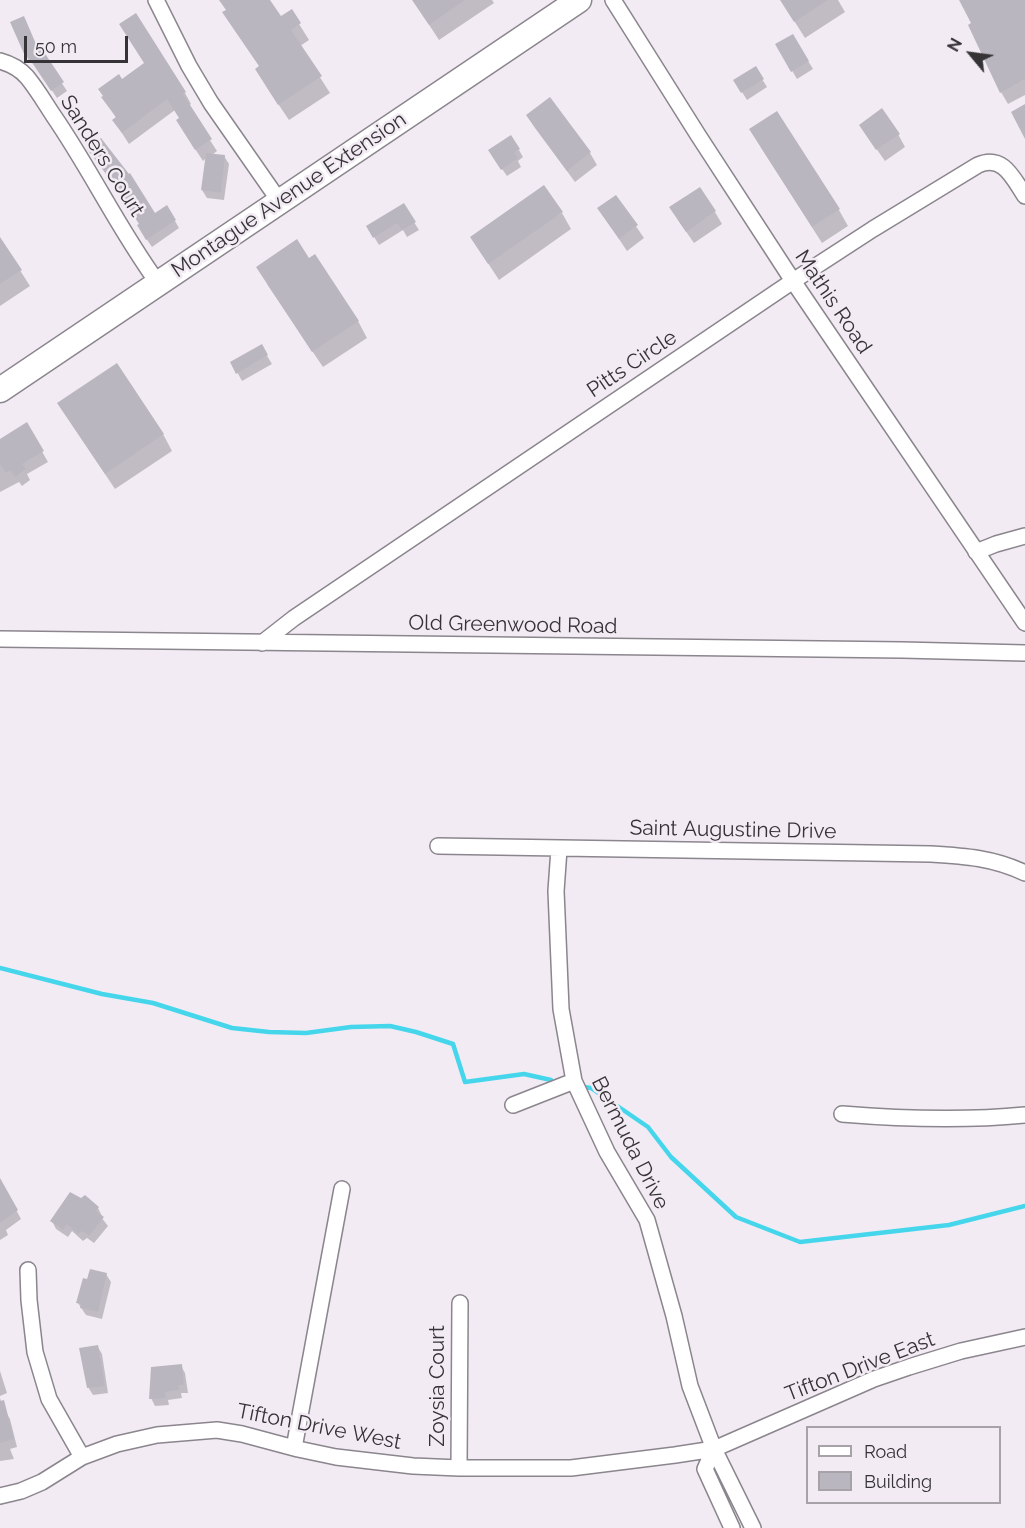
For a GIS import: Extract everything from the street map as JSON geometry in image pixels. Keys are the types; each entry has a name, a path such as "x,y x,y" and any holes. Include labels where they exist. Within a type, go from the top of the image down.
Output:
{"highway":[{"name":"Montague Avenue Extension","path":"0,390 579,0"}],"street":[{"path":"156,0 183,56 211,103 280,202"},
{"name":"Mathis Road","path":"613,0 793,281 1025,623"},
{"name":"Sanders Court","path":"0,61 15,66 27,78 71,142 138,255 158,283"},
{"name":"Pitts Circle","path":"262,643 294,618 793,281 873,229 984,162 1004,166 1025,196"},
{"path":"976,552 1025,536"},
{"name":"Old Greenwood Road","path":"0,639 1025,653"},
{"name":"Saint Augustine Drive","path":"438,846 931,854 973,857 1000,863 1025,873"},
{"name":"Bermuda Drive","path":"559,849 556,891 561,1009 574,1081 607,1152 646,1221 674,1316 690,1386 714,1449 753,1528"},
{"path":"513,1105 574,1081"},
{"path":"842,1114 893,1118 969,1119 1025,1115"},
{"path":"294,1448 342,1189"},
{"path":"28,1270 35,1352 49,1399 82,1457"},
{"name":"Zoysia Court","path":"459,1468 460,1303"},
{"name":"Tifton Drive East","path":"714,1449 874,1379 961,1351 1025,1337"},
{"name":"Tifton Drive West","path":"0,1496 21,1491 42,1482 82,1457 117,1444 157,1435 217,1430 336,1457 413,1466 459,1468 571,1468 714,1449"},
{"path":"714,1449 705,1469 732,1528"}],"building":[{"path":"219,0 270,0 281,16 292,9 301,23 291,30 322,76 278,105 255,69 259,66 222,12 226,10"},
{"path":"412,0 465,0 429,25"},
{"path":"780,0 828,0 794,22"},
{"path":"959,0 1025,0 1025,79 1000,93 968,25 971,23"},
{"path":"136,13 186,92 183,94 212,139 195,150 176,120 179,118 167,99 122,133 112,120 116,117 101,97 103,96 98,89 119,74 122,79 144,63 119,24"},
{"path":"24,16 39,51 42,49 64,82 51,91 27,55 25,56 10,22"},
{"path":"793,34 809,61 791,72 775,44"},
{"path":"756,66 764,79 741,93 733,80"},
{"path":"550,97 591,152 567,171 526,115"},
{"path":"1025,104 1025,139 1011,112"},
{"path":"882,108 900,134 876,150 859,125"},
{"path":"777,111 840,209 812,227 749,129"},
{"path":"511,135 520,149 514,153 518,158 501,170 488,150"},
{"path":"101,138 130,173 155,213 167,205 176,220 146,240 137,225 139,224 87,149"},
{"path":"206,153 225,155 221,193 201,190"},
{"path":"544,185 563,212 488,264 470,237"},
{"path":"700,187 716,211 686,232 669,207"},
{"path":"616,195 638,225 619,239 597,208"},
{"path":"404,203 416,222 402,230 397,223 373,238 366,226"},
{"path":"0,237 22,270 0,284"},
{"path":"297,239 309,258 315,254 359,321 312,352 256,267"},
{"path":"262,344 268,355 236,374 230,362"},
{"path":"117,363 164,434 105,474 57,403"},
{"path":"27,422 44,451 22,464 26,469 15,477 10,470 6,473 0,464 0,439"},
{"path":"0,1178 18,1210 0,1223"},
{"path":"70,1192 81,1198 85,1195 99,1207 96,1211 104,1217 89,1236 82,1231 78,1234 67,1224 63,1230 50,1221"},
{"path":"90,1269 107,1273 98,1312 80,1308 81,1304 76,1303 83,1278 87,1279"},
{"path":"98,1345 105,1386 87,1388 79,1348"},
{"path":"182,1364 184,1385 178,1385 179,1390 165,1392 166,1398 149,1399 151,1367"},
{"path":"4,1400 14,1439 0,1443 0,1401"}],"waterway":[{"path":"0,968 102,994 153,1003 232,1028 306,1033 351,1027 390,1026 453,1044 465,1082 524,1074 551,1080"},
{"path":"584,1087 591,1088 648,1127 671,1157 736,1217 800,1242 949,1225 1025,1206"}]}
